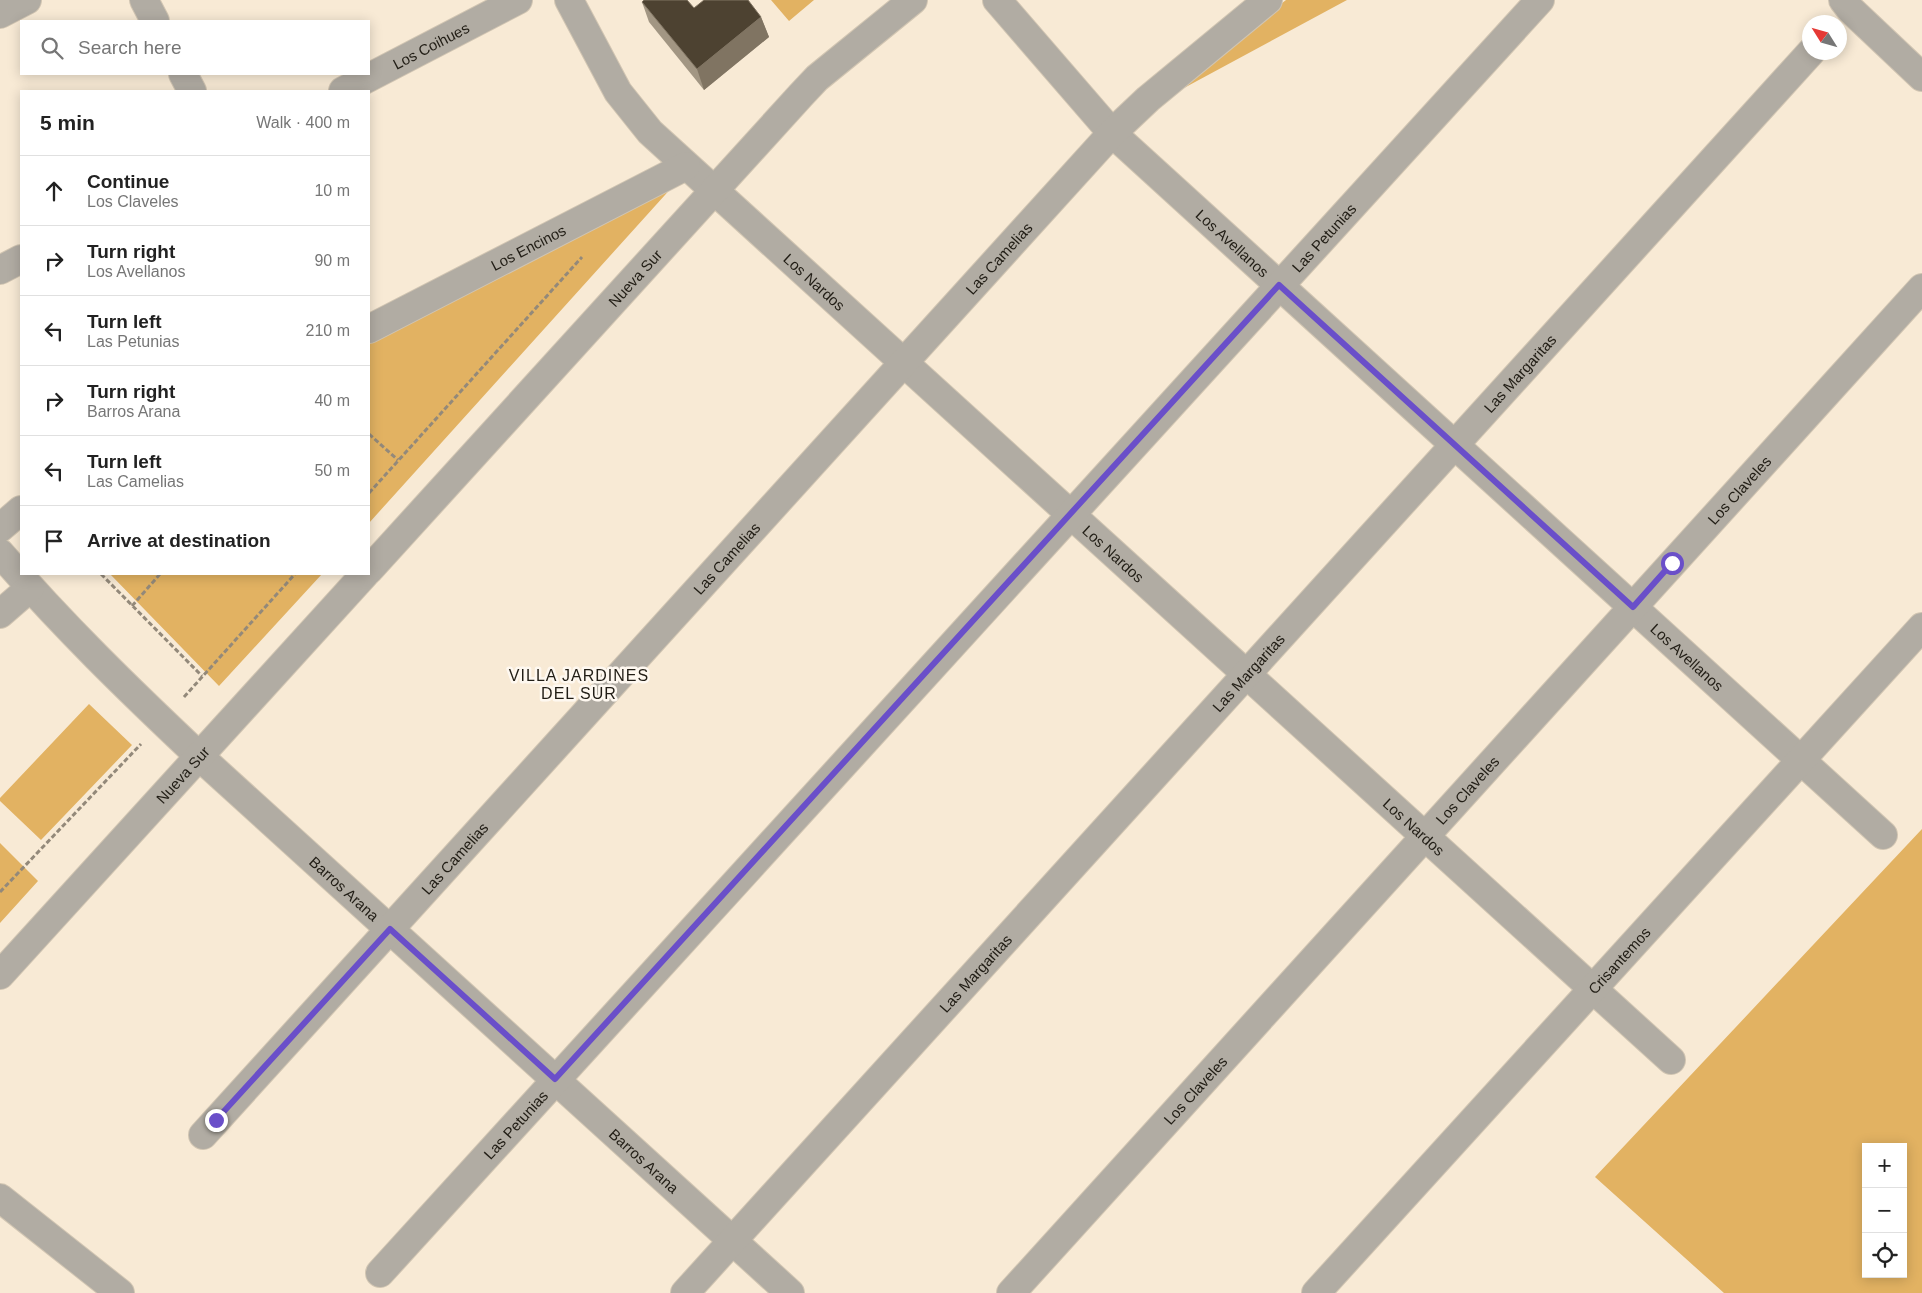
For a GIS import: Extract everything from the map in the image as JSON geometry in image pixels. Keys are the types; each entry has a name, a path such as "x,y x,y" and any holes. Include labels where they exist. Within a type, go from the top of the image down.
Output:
{"street":[{"path":"0,14 27,0"},
{"path":"144,0 154,20"},
{"name":"Los Coihues","path":"345,90 518,0"},
{"name":"Los Nardos","path":"569,0 618,92 650,132 1671,1060"},
{"name":"Nueva Sur","path":"370,569 817,78 913,0"},
{"name":"Los Avellanos","path":"997,0 1112,133 1883,835"},
{"name":"Las Camelias","path":"203,1135 1112,133 1148,99 1268,0"},
{"name":"Las Petunias","path":"380,1273 1540,0"},
{"path":"1848,8 1922,77"},
{"name":"Las Margaritas","path":"685,1293 1804,60"},
{"path":"184,75 191,90"},
{"name":"Los Encinos","path":"370,328 686,166"},
{"path":"0,270 20,260"},
{"name":"Los Claveles","path":"1011,1293 1922,288"},
{"path":"0,528 20,511"},
{"name":"Barros Arana","path":"0,553 30,588 106,668 199,756 790,1293"},
{"name":"Nueva Sur","path":"0,975 364,575"},
{"path":"0,614 30,588"},
{"name":"Crisantemos","path":"1316,1293 1922,627"},
{"path":"0,1198 120,1293"}],"path":[{"path":"370,492 584,254"},
{"path":"370,435 398,460"},
{"path":"102,575 202,677"},
{"path":"132,606 159,575"},
{"path":"0,892 162,721 294,575"}],"shaded area":[{"path":"771,0 814,0 789,21"},
{"path":"1286,0 1347,0 1158,102"},
{"path":"674,185 370,522 370,343"},
{"path":"111,575 321,575 219,686"},
{"path":"89,704 132,745 41,840 0,801 0,798"},
{"path":"1922,829 1922,1293 1724,1293 1595,1177"},
{"path":"0,843 38,881 0,923"}],"building":[{"path":"644,0 687,0 694,8 704,0 748,0 761,17 697,69 642,2"}],"district":[{"name":"VILLA JARDINES DEL SUR","path":"579,684"}],"route":[{"path":"216,1120 390,929 555,1079 1279,285 1633,607 1672,563"}]}
